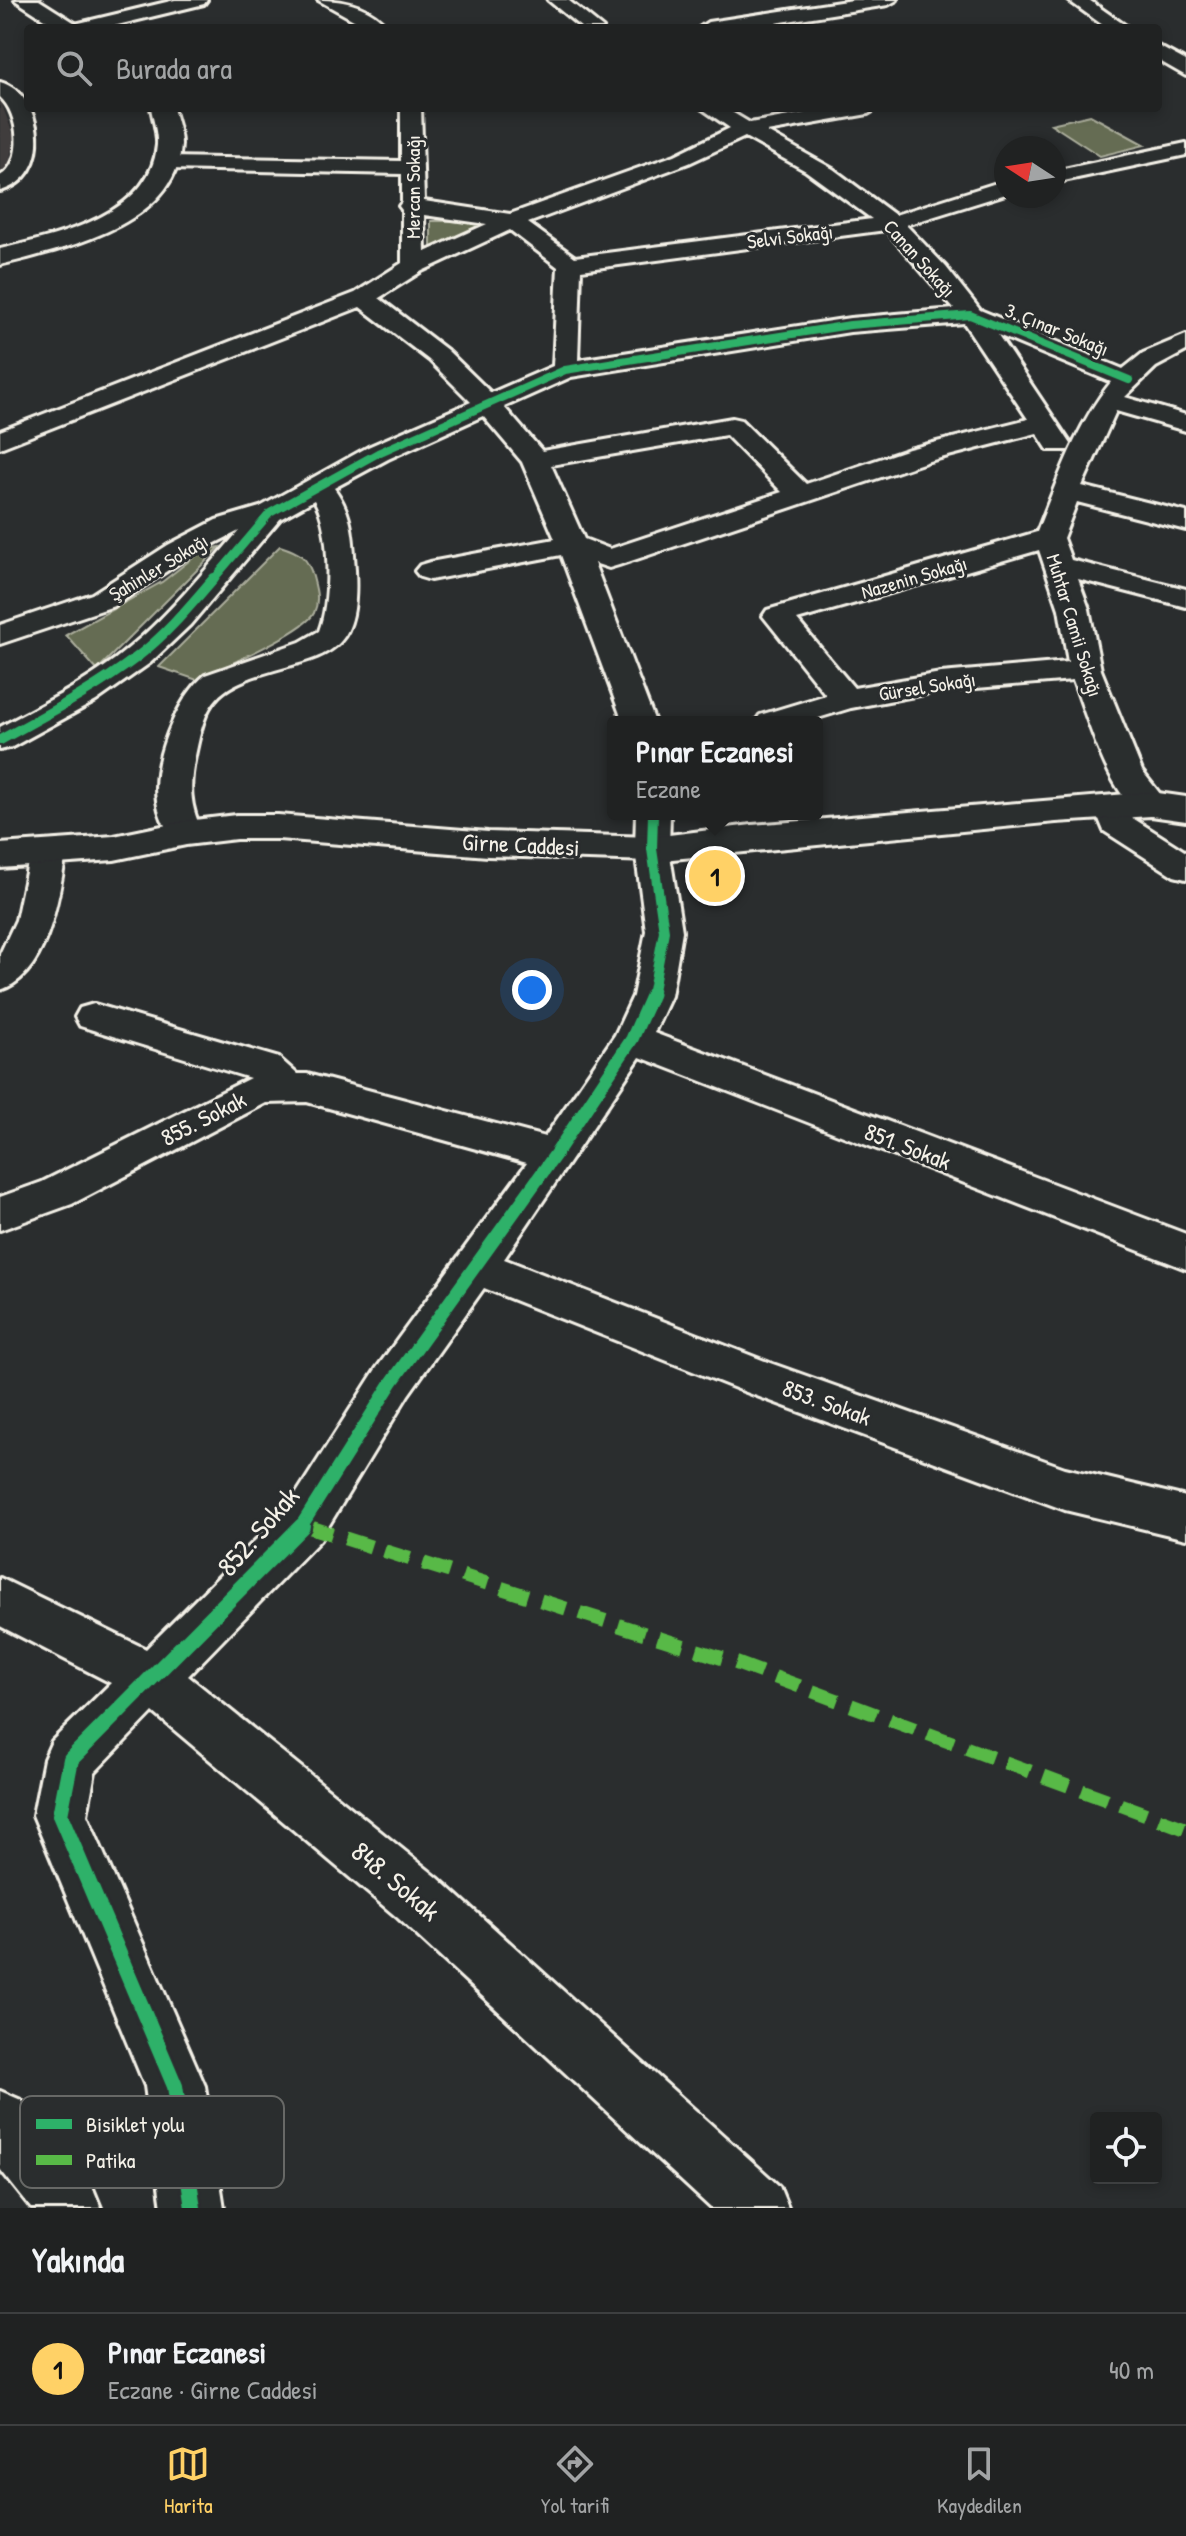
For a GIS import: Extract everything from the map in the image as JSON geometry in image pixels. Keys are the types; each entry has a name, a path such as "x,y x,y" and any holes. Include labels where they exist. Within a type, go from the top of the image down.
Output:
{"street":[{"path":"25,0 66,24"},
{"path":"99,24 198,0"},
{"path":"327,0 364,16 374,24"},
{"path":"557,0 589,24"},
{"path":"731,24 888,0"},
{"path":"1077,0 1114,24"},
{"path":"739,6 760,19"},
{"path":"1162,56 1186,70"},
{"path":"0,88 16,101 24,125 26,149 16,177 0,184"},
{"path":"0,257 70,239 103,226 146,196 168,163 170,141 163,112"},
{"name":"Mercan Sokağı","path":"411,112 410,206 414,266"},
{"name":"Canan Sokağı","path":"717,112 743,130 802,159 891,223 970,315 1044,423 1071,479"},
{"path":"0,440 363,298 414,266 512,221 682,159 743,130 845,112"},
{"path":"1066,174 1186,149"},
{"path":"168,163 410,168"},
{"name":"Selvi Sokağı","path":"570,265 891,223 994,191"},
{"path":"410,206 512,221 570,265 565,370"},
{"path":"363,298 438,355 489,406 535,460 572,544 637,716"},
{"path":"0,740 85,694 139,656 179,619 270,513 378,453 565,370 850,325 970,315"},
{"name":"3. Çınar Sokağı","path":"970,315 1186,423"},
{"name":"Muhtar Camii Sokağı","path":"1168,806 1126,774 1085,670 1074,609 1053,552 1071,479 1119,390 1142,364 1186,342"},
{"path":"430,571 572,544 609,559 919,455 1044,423"},
{"path":"535,460 732,426 799,493"},
{"path":"1071,479 1186,521"},
{"path":"186,833 176,815 171,794 184,735 206,688 221,677 305,651 328,639 337,623 340,564 337,508 319,487"},
{"name":"Şahinler Sokağı","path":"0,635 103,600 178,551 226,526 270,513"},
{"path":"1053,552 1186,598"},
{"name":"Nazenin Sokağı","path":"846,699 778,616 1053,552"},
{"name":"Gürsel Sokağı","path":"791,716 846,699 941,682 1085,670"},
{"name":"Girne Caddesi","path":"0,856 114,848 186,833 236,827 278,827 488,844 652,832 814,831 1111,807 1168,806"},
{"path":"1111,807 1116,823 1186,868"},
{"name":"852. Sokak","path":"176,2096 175,2086 60,1815 71,1759 303,1525 392,1382 555,1155 632,1039 652,996 664,931 652,832"},
{"path":"0,977 16,962 38,910 48,853"},
{"path":"94,1017 265,1068 287,1088"},
{"name":"851. Sokak","path":"632,1039 1186,1252"},
{"name":"855. Sokak","path":"0,1214 57,1193 260,1089 307,1088 555,1155"},
{"name":"853. Sokak","path":"474,1266 754,1376 1065,1489 1186,1518"},
{"name":"848. Sokak","path":"0,1601 152,1678 418,1898 757,2208"},
{"path":"0,2121 20,2146"},
{"path":"54,2188 70,2208"},
{"name":"852. Sokak","path":"190,2188 193,2208"}],"shaded area":[{"path":"0,99 14,137 8,169 0,173"}],"green space":[{"path":"1090,115 1145,145 1100,156 1051,124"},
{"path":"431,221 480,221 489,224 431,249"},
{"path":"280,546 302,556 311,570 317,599 314,613 308,621 242,659 197,680 159,667"},
{"path":"220,547 97,670 66,635 162,582 203,550"}],"marked path":[{"path":"303,1525 728,1660 1186,1829"}],"cycle path":[{"path":"0,740 85,694 139,656 179,619 270,513 378,453 565,370 850,325 970,315 1129,380"},
{"path":"176,2096 175,2086 60,1815 71,1759 303,1525 392,1382 555,1155 632,1039 652,996 664,931 652,849 653,820"},
{"path":"190,2188 193,2208"}],"place":[{"name":"Pınar Eczanesi","path":"715,876"}]}
